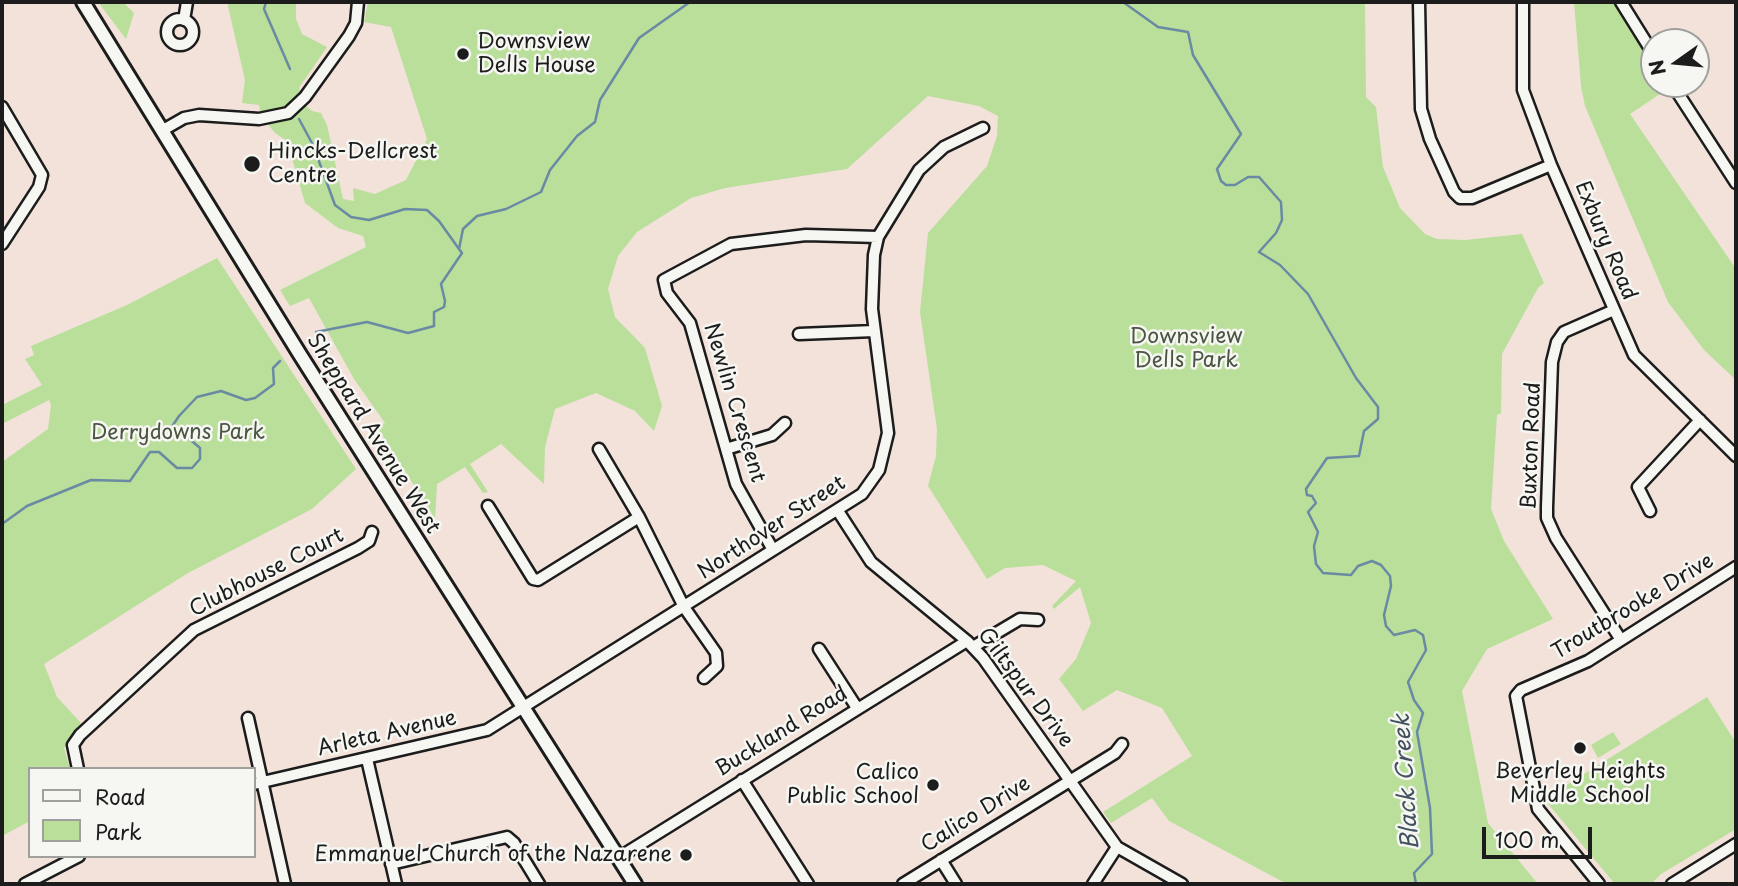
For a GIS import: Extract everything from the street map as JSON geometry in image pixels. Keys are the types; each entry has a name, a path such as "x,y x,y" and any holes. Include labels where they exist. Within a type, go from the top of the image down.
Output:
{"main road":[{"name":"Sheppard Avenue West","path":"83,2 299,353 635,884"}],"street":[{"path":"184,20 187,2"},
{"path":"163,130 184,118 199,115 259,119 288,113 305,97 349,36 356,23 358,2"},
{"path":"1419,2 1421,109 1430,139 1454,192 1460,198 1472,198 1551,165"},
{"name":"Exbury Road","path":"1523,2 1523,90 1551,165 1614,310 1639,362 1736,456"},
{"path":"1620,2 1640,33"},
{"path":"1681,98 1736,183"},
{"path":"2,107 42,174 37,191 2,244"},
{"name":"Northover Street","path":"523,708 838,511 869,486 886,451 888,433 874,331 873,269 878,237 919,170 944,147 983,128"},
{"name":"Newlin Crescent","path":"773,550 736,484 690,323 667,293 664,280 731,244 806,235 878,237"},
{"name":"Buxton Road","path":"1614,310 1564,332 1557,342 1552,362 1547,518 1556,538 1621,640"},
{"path":"799,334 874,331"},
{"path":"1650,511 1638,486 1700,419"},
{"path":"726,449 772,435 785,423"},
{"path":"599,449 639,517 684,607 716,653 717,666 704,678"},
{"path":"488,506 533,579 538,580 639,517"},
{"name":"Giltspur Drive","path":"838,511 871,562 970,644 1117,847 1182,884"},
{"name":"Clubhouse Court","path":"77,767 74,754 77,740 194,630 358,548 369,541 372,532"},
{"name":"Troutbrooke Drive","path":"1599,884 1538,809 1515,700 1521,690 1588,661 1736,567"},
{"name":"Buckland Road","path":"618,858 857,708 970,644 1020,620 1038,620"},
{"path":"818,649 857,708"},
{"name":"Arleta Avenue","path":"258,783 487,730 523,708"},
{"path":"248,718 256,767"},
{"name":"Calico Drive","path":"903,884 1115,753 1122,744"},
{"path":"367,759 396,884"},
{"path":"742,780 808,884"},
{"path":"258,783 285,884"},
{"path":"391,864 507,837 514,843 538,884"},
{"path":"1672,884 1736,844"},
{"path":"1093,884 1117,847"},
{"path":"29,883 75,858"},
{"path":"940,860 956,884"}],"green space":[{"path":"98,2 123,2 134,13 126,39"},
{"name":"Downsview Dells Park","path":"227,2 296,2 296,19 302,34 327,47 299,88 304,104 312,111 321,113 327,125 343,199 354,201 353,188 375,194 406,180 427,139 391,27 364,22 368,2 1365,2 1366,97 1376,107 1383,167 1400,208 1425,234 1437,239 1465,240 1522,234 1544,283 1538,288 1502,354 1501,413 1497,415 1491,509 1504,541 1553,619 1487,649 1462,691 1488,823 1538,884 1287,884 1169,821 1152,798 1111,823 1103,812 1192,756 1162,708 1117,690 1083,711 1059,679 1076,659 1091,623 1080,587 1054,609 1052,606 1076,581 1043,565 1005,568 987,579 928,486 936,456 937,429 920,312 928,233 987,166 997,136 998,116 979,106 928,96 847,169 725,188 691,198 637,232 618,256 608,289 615,317 645,348 662,406 654,431 635,411 596,393 555,409 545,447 544,484 501,444 470,464 488,492 483,493 465,467 437,484 435,519 378,428 385,423 354,379 309,298 290,306 280,290 366,247 363,236 338,228 305,203 287,141 275,133 261,116 259,105 242,103 245,80"},
{"path":"1574,2 1615,2 1640,42 1640,98 1654,98 1630,114 1736,269 1736,380 1704,350 1668,302 1585,106"},
{"name":"Derrydowns Park","path":"217,258 356,469 312,509 188,573 44,664 57,697 81,723 64,748 69,767 28,767 28,822 2,836 2,462 48,429 51,405 49,400 2,424 2,405 42,385 25,359 34,355 31,346 127,305"},
{"path":"1707,697 1736,743 1736,829 1661,874 1651,884 1615,884 1544,799"},
{"path":"1613,732 1621,744 1598,758 1591,745"}],"waterway":[{"path":"266,2 264,9 290,69"},
{"name":"Black Creek","path":"316,332 367,322 408,333 434,326 434,312 444,307 441,284 462,253 459,249 463,229 477,216 506,209 541,192 550,170 577,136 595,122 600,100 639,38 690,2"},
{"name":"Black Creek","path":"1123,2 1158,27 1188,32 1193,55 1241,134 1217,169 1221,181 1226,185 1235,185 1248,177 1259,177 1281,202 1282,220 1276,233 1259,252 1280,265 1308,294 1356,378 1378,407 1378,419 1364,431 1359,456 1327,458 1306,489 1307,495 1312,496 1316,503 1308,512 1318,532 1314,546 1316,564 1323,573 1351,575 1358,566 1372,561 1381,565 1390,576 1391,586 1384,615 1386,626 1394,635 1415,630 1423,635 1426,650 1408,682 1414,700 1423,713 1417,732 1430,808 1432,854 1414,873 1416,884"},
{"path":"299,119 313,145 335,205 351,217 369,220 405,209 427,210 439,221 459,249"},
{"name":"Black Creek","path":"2,524 27,506 91,480 130,481 150,452 159,452 177,468 192,468 200,459 200,448 173,425 179,416 197,397 221,391 246,400 255,398 274,384 273,368 280,361"}],"place":[{"name":"Downsview Dells House","path":"463,54"},
{"name":"Hincks-Dellcrest Centre","path":"252,164"},
{"name":"Beverley Heights Middle School","path":"1580,748"},
{"name":"Calico Public School","path":"933,785"},
{"name":"Emmanuel Church of the Nazarene","path":"686,855"}]}
